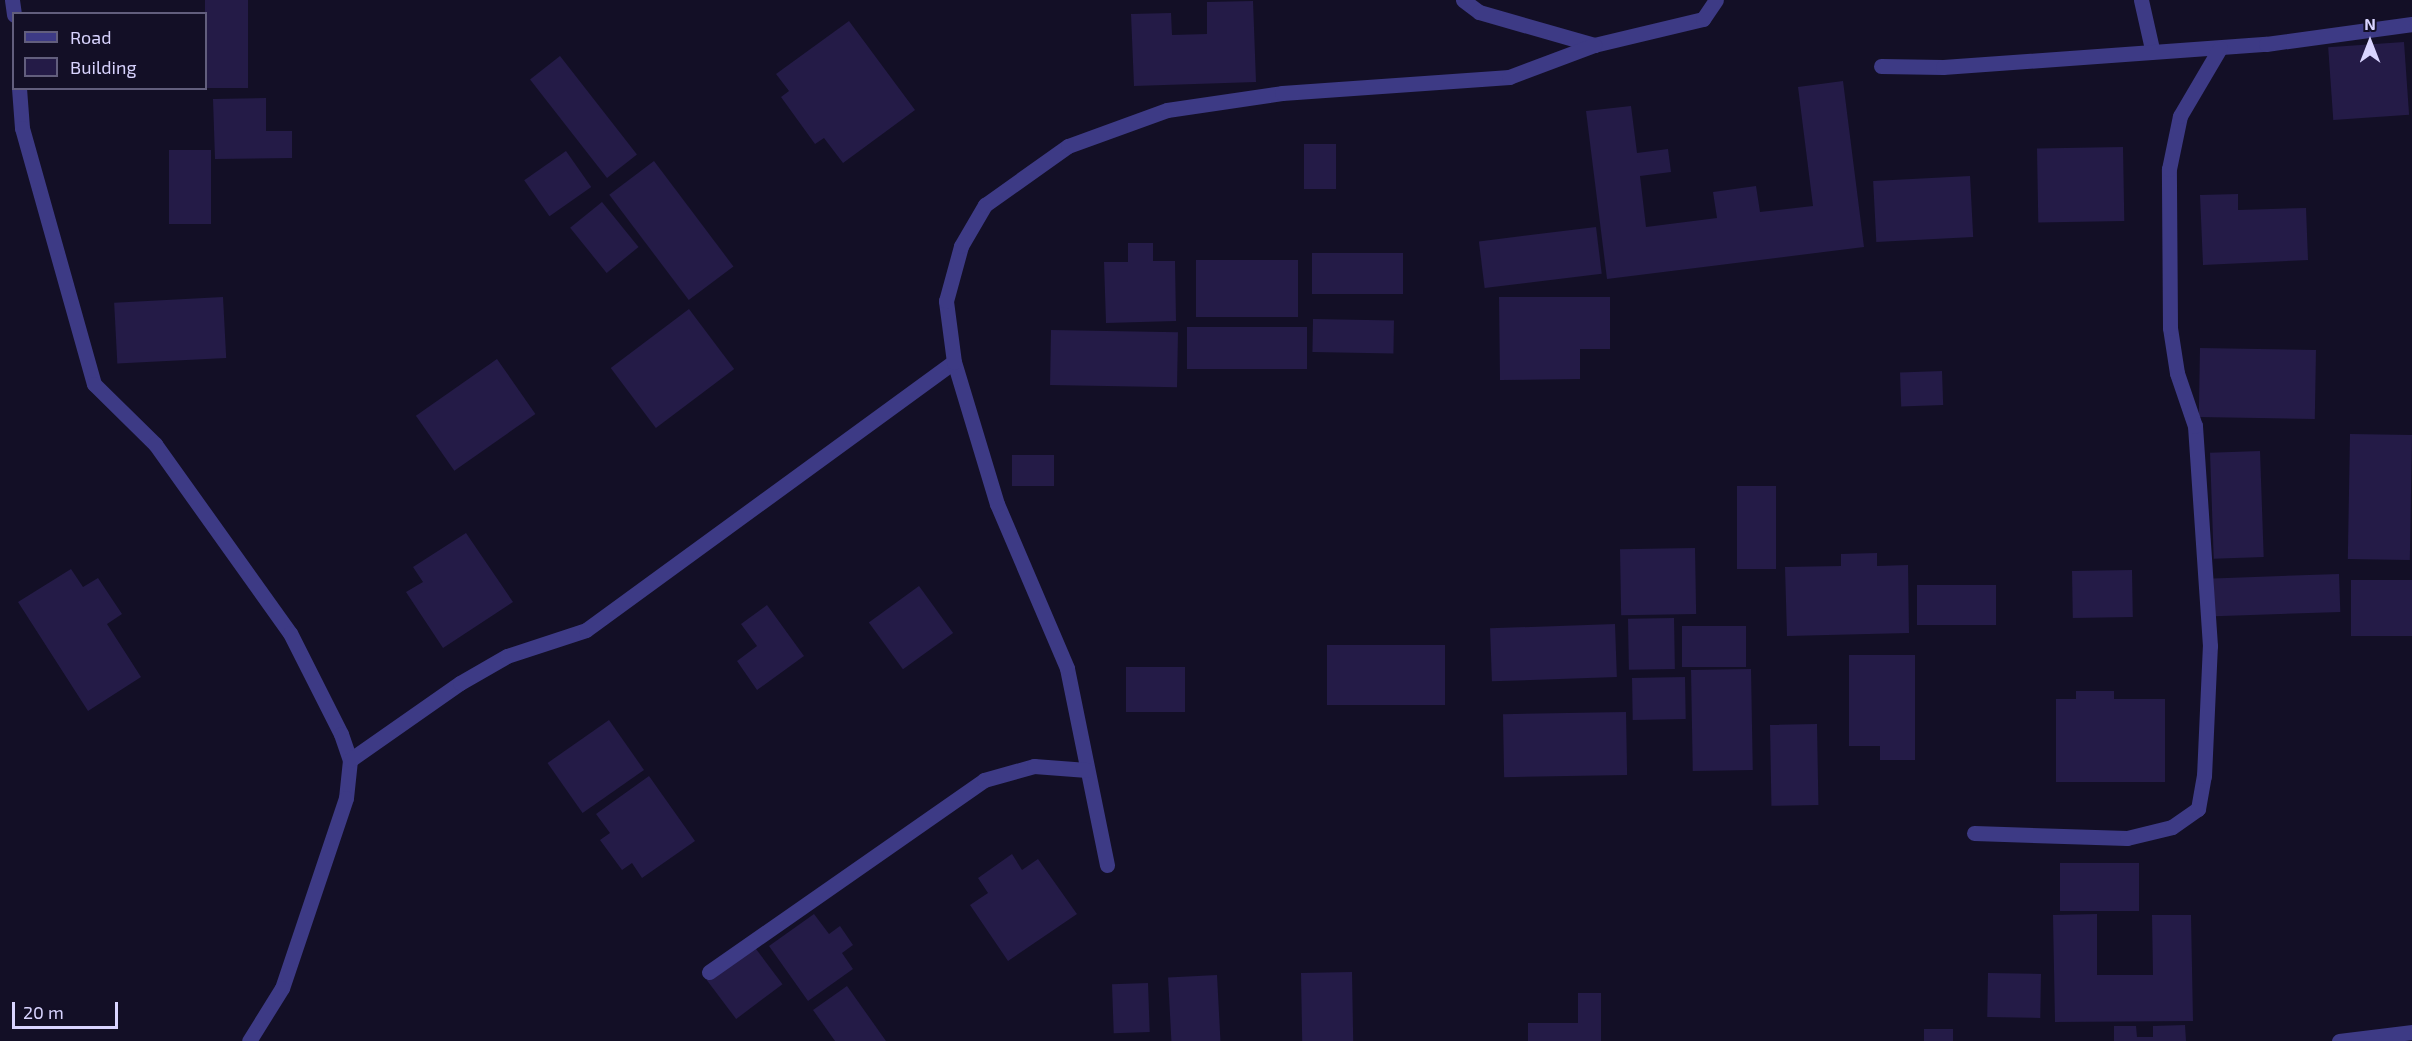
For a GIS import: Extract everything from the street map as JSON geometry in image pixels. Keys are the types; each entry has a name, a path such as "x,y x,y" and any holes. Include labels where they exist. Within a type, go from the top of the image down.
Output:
{"street":[{"path":"1463,0 1479,12 1594,45"},
{"path":"1107,865 1067,668 997,504 954,362 946,301 961,246 985,205 1068,146 1167,110 1282,93 1509,77 1594,45 1702,19 1716,0"},
{"path":"2141,0 2152,49"},
{"path":"1881,66 1943,67 2152,49 2220,48 2412,24"},
{"path":"1974,832 2127,838 2172,827 2198,809 2204,776 2210,646 2195,426 2177,373 2170,328 2169,169 2180,116 2220,48"},
{"path":"19,90 22,128 94,384 155,444 290,633 341,734 350,760 346,798 282,988 249,1041"},
{"path":"350,760 460,682 507,656 586,630 954,362"},
{"path":"709,972 984,780 1034,766 1088,770"},
{"path":"2339,1041 2412,1032"}],"building":[{"path":"205,0 248,0 248,88 207,88 207,12 205,12"},
{"path":"1253,1 1256,82 1134,86 1131,14 1171,13 1172,35 1207,34 1207,2"},
{"path":"849,21 915,110 843,163 824,138 815,144 781,97 789,91 776,74"},
{"path":"2404,42 2409,115 2333,120 2328,47"},
{"path":"560,56 637,155 607,178 530,79"},
{"path":"1843,81 1864,247 1607,279 1586,111 1631,106 1637,153 1668,149 1671,172 1640,176 1646,227 1717,218 1713,192 1756,186 1760,212 1813,206 1798,87"},
{"path":"266,98 266,131 292,131 292,158 215,159 213,99"},
{"path":"1304,144 1336,144 1336,189 1304,189"},
{"path":"2123,147 2124,221 2038,222 2037,149"},
{"path":"169,150 211,150 211,224 169,224"},
{"path":"566,151 591,187 549,216 524,180"},
{"path":"654,161 733,266 689,300 609,195"},
{"path":"1970,176 1973,237 1876,242 1873,181"},
{"path":"2238,194 2238,210 2306,208 2308,260 2203,265 2200,195"},
{"path":"602,202 639,247 607,273 570,228"},
{"path":"1596,227 1602,274 1485,288 1479,241"},
{"path":"1128,243 1153,243 1153,261 1175,261 1176,321 1106,323 1104,262 1128,262"},
{"path":"1312,253 1403,253 1403,294 1312,294"},
{"path":"1196,260 1298,260 1298,317 1196,317"},
{"path":"223,297 226,358 117,364 114,303"},
{"path":"1499,297 1610,297 1610,349 1580,349 1580,379 1500,380"},
{"path":"689,309 734,369 656,428 611,368"},
{"path":"1313,319 1394,320 1393,353 1312,352"},
{"path":"1187,327 1307,327 1307,369 1187,369"},
{"path":"1051,330 1178,332 1177,387 1050,385"},
{"path":"2200,348 2316,350 2315,419 2199,417"},
{"path":"497,359 535,414 454,471 416,416"},
{"path":"1942,371 1943,405 1901,406 1900,372"},
{"path":"2350,434 2412,435 2410,560 2348,559"},
{"path":"2260,451 2264,557 2214,559 2210,453"},
{"path":"1012,455 1054,455 1054,486 1012,486"},
{"path":"1737,486 1776,486 1776,569 1737,569"},
{"path":"466,533 513,602 443,648 406,592 423,582 413,567"},
{"path":"1695,548 1696,614 1621,615 1620,549"},
{"path":"1877,553 1877,566 1908,565 1909,633 1787,636 1785,567 1841,566 1841,554"},
{"path":"71,569 83,587 98,578 122,614 107,624 141,677 88,711 18,602"},
{"path":"2132,570 2133,617 2073,618 2072,571"},
{"path":"2339,574 2340,612 2214,616 2213,578"},
{"path":"2351,580 2412,580 2412,636 2351,636"},
{"path":"1917,585 1996,585 1996,625 1917,625"},
{"path":"919,586 953,633 903,669 869,622"},
{"path":"767,605 804,656 757,690 737,661 757,646 741,624"},
{"path":"1674,618 1675,669 1629,670 1628,619"},
{"path":"1615,624 1617,677 1492,681 1490,628"},
{"path":"1682,626 1746,626 1746,667 1682,667"},
{"path":"1327,645 1445,645 1445,705 1327,705"},
{"path":"1849,655 1915,655 1915,760 1880,760 1880,746 1849,746"},
{"path":"1126,667 1185,667 1185,712 1126,712"},
{"path":"1751,669 1753,770 1693,771 1691,670"},
{"path":"1685,677 1686,719 1633,720 1632,678"},
{"path":"2076,691 2114,691 2114,699 2165,699 2165,782 2056,782 2056,699 2076,699"},
{"path":"1626,712 1627,775 1504,777 1503,714"},
{"path":"609,720 644,770 583,813 548,763"},
{"path":"1817,724 1818,805 1771,806 1770,725"},
{"path":"649,776 695,841 642,878 632,863 622,870 600,840 610,833 596,814"},
{"path":"1012,854 1022,870 1038,859 1077,914 1008,961 970,905 988,893 978,878"},
{"path":"2060,863 2139,863 2139,911 2060,911"},
{"path":"814,914 829,934 840,926 853,945 842,953 853,969 808,1001 769,946"},
{"path":"2097,914 2097,975 2153,975 2152,915 2191,915 2193,1021 2055,1022 2053,915"},
{"path":"753,945 782,984 736,1019 707,980"},
{"path":"1352,972 1353,1041 1302,1041 1301,973"},
{"path":"1988,973 2041,974 2040,1018 1987,1017"},
{"path":"1217,975 1220,1041 1171,1041 1168,978"},
{"path":"1148,983 1150,1032 1114,1033 1112,984"},
{"path":"847,986 886,1041 835,1041 813,1010"},
{"path":"1578,993 1601,993 1601,1041 1528,1041 1528,1023 1578,1023"},
{"path":"2185,1025 2186,1041 2114,1041 2114,1026 2136,1026 2137,1037 2153,1037 2153,1026"},
{"path":"1924,1029 1953,1029 1953,1041 1924,1041"}]}
